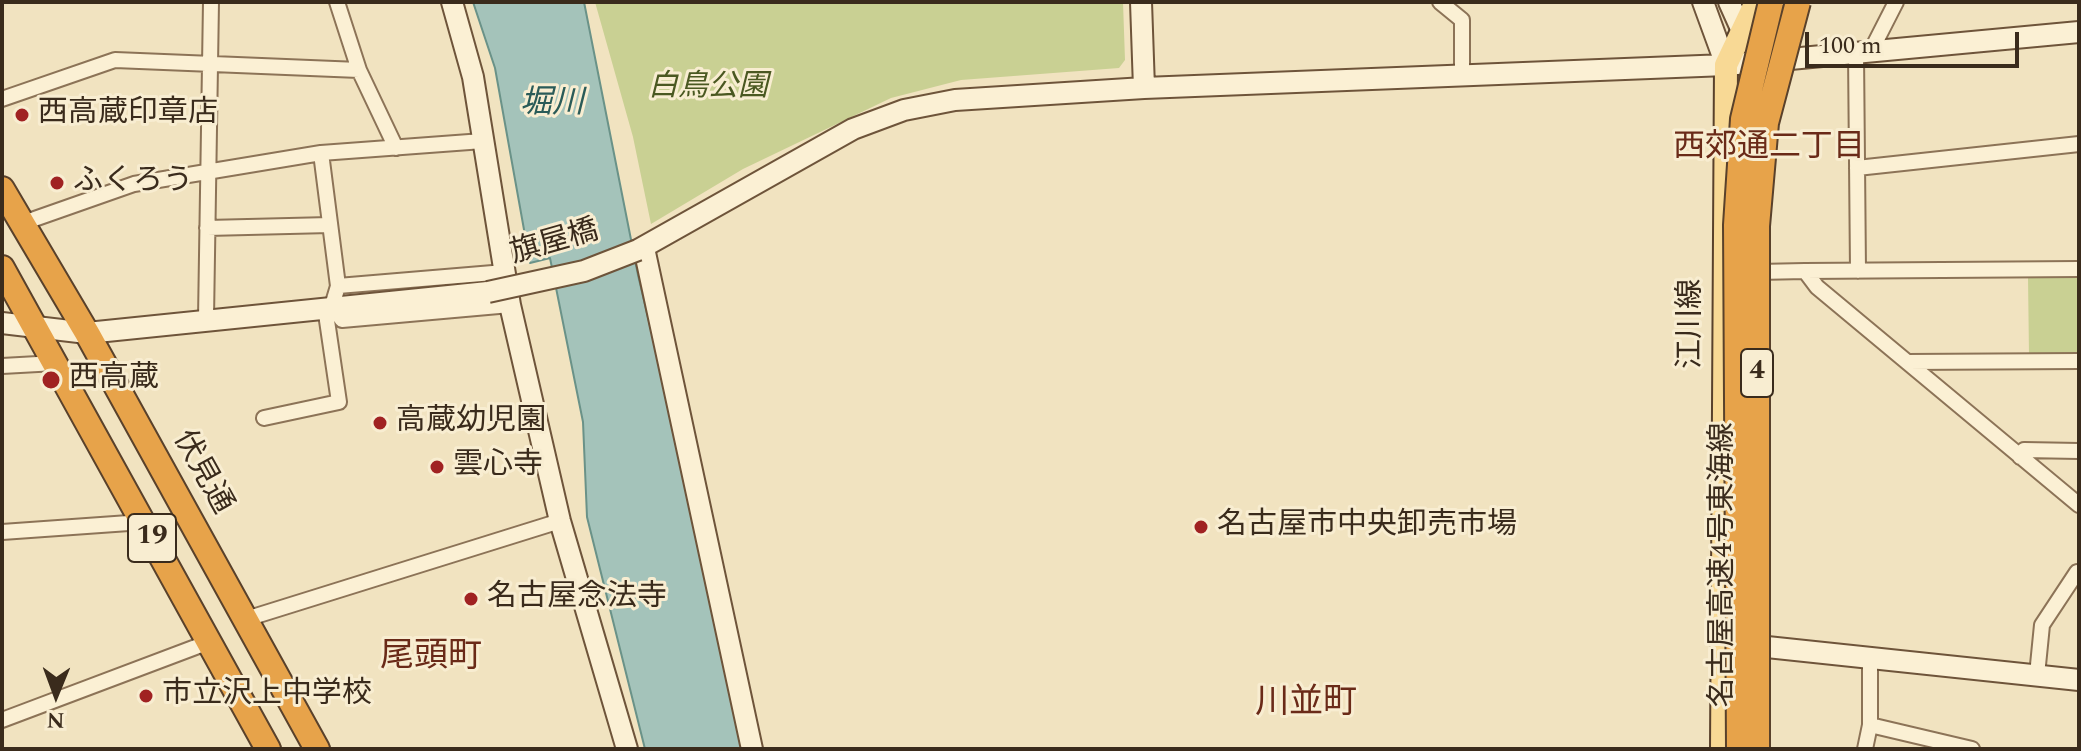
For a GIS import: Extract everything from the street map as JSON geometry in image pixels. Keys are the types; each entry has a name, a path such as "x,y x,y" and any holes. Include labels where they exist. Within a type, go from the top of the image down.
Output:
{"highway":[{"name":"名古屋高速4号東海線","path":"1739,749 1736,225 1743,119 1771,2"},
{"name":"名古屋高速4号東海線","path":"1757,749 1758,211 1766,123 1795,2"},
{"name":"伏見通","path":"2,189 87,333 317,749"},
{"name":"19","path":"2,268 268,749"}],"main road":[{"name":"江川線","path":"1722,749 1726,65 1756,2"},
{"path":"1767,749 1758,272 1763,62 1795,2"}],"street":[{"path":"206,318 211,2"},
{"path":"337,2 359,70 396,148"},
{"path":"452,2 473,77 510,305 560,521 627,749"},
{"path":"1141,2 1144,88"},
{"path":"1440,2 1462,20 1462,76"},
{"path":"1703,2 1726,65"},
{"path":"1729,2 1742,35 1763,62"},
{"path":"1858,271 1857,168 1863,52 1896,2"},
{"name":"旗屋橋","path":"2,323 87,333 206,318 333,311 488,292 584,271 641,249 811,151 904,110 997,95 1726,65 2079,32"},
{"path":"2,99 115,60 359,70"},
{"path":"23,223 134,184 321,153 483,141"},
{"path":"1857,168 2079,144"},
{"path":"264,418 339,402 333,311 338,286 321,153"},
{"path":"207,228 330,225"},
{"path":"641,249 752,749"},
{"path":"1758,272 2079,269"},
{"path":"1805,271 1817,287 2079,505"},
{"path":"338,286 505,272"},
{"path":"333,311 510,305"},
{"path":"1907,362 2079,361"},
{"path":"2,366 56,363"},
{"path":"2020,457 2024,450 2079,451"},
{"path":"246,619 560,521"},
{"path":"2,532 143,522"},
{"path":"2037,675 2042,625 2077,572 2079,574"},
{"path":"2,720 209,642"},
{"path":"1767,647 2079,680"},
{"path":"1865,749 1870,725 1870,658"},
{"path":"1870,725 1972,749"}],"green space":[{"name":"白鳥公園","path":"595,2 1123,2 1125,60 1119,68 961,80 891,98 743,169 651,224 633,137"},
{"path":"2079,277 2079,354 2029,355 2028,278"}],"water":[{"name":"堀川","path":"473,2 584,2 638,275 728,656 745,749 645,749 587,517 583,422 550,258 530,263 495,68"}],"place":[{"name":"西高蔵印章店","path":"22,115"},
{"name":"ふくろう","path":"57,183"},
{"name":"西高蔵","path":"51,380"},
{"name":"高蔵幼児園","path":"380,423"},
{"name":"雲心寺","path":"437,467"},
{"name":"名古屋市中央卸売市場","path":"1201,527"},
{"name":"名古屋念法寺","path":"471,599"},
{"name":"市立沢上中学校","path":"146,696"}],"district":[{"name":"西郊通二丁目","path":"1769,150"},
{"name":"尾頭町","path":"431,659"},
{"name":"川並町","path":"1306,705"}]}
